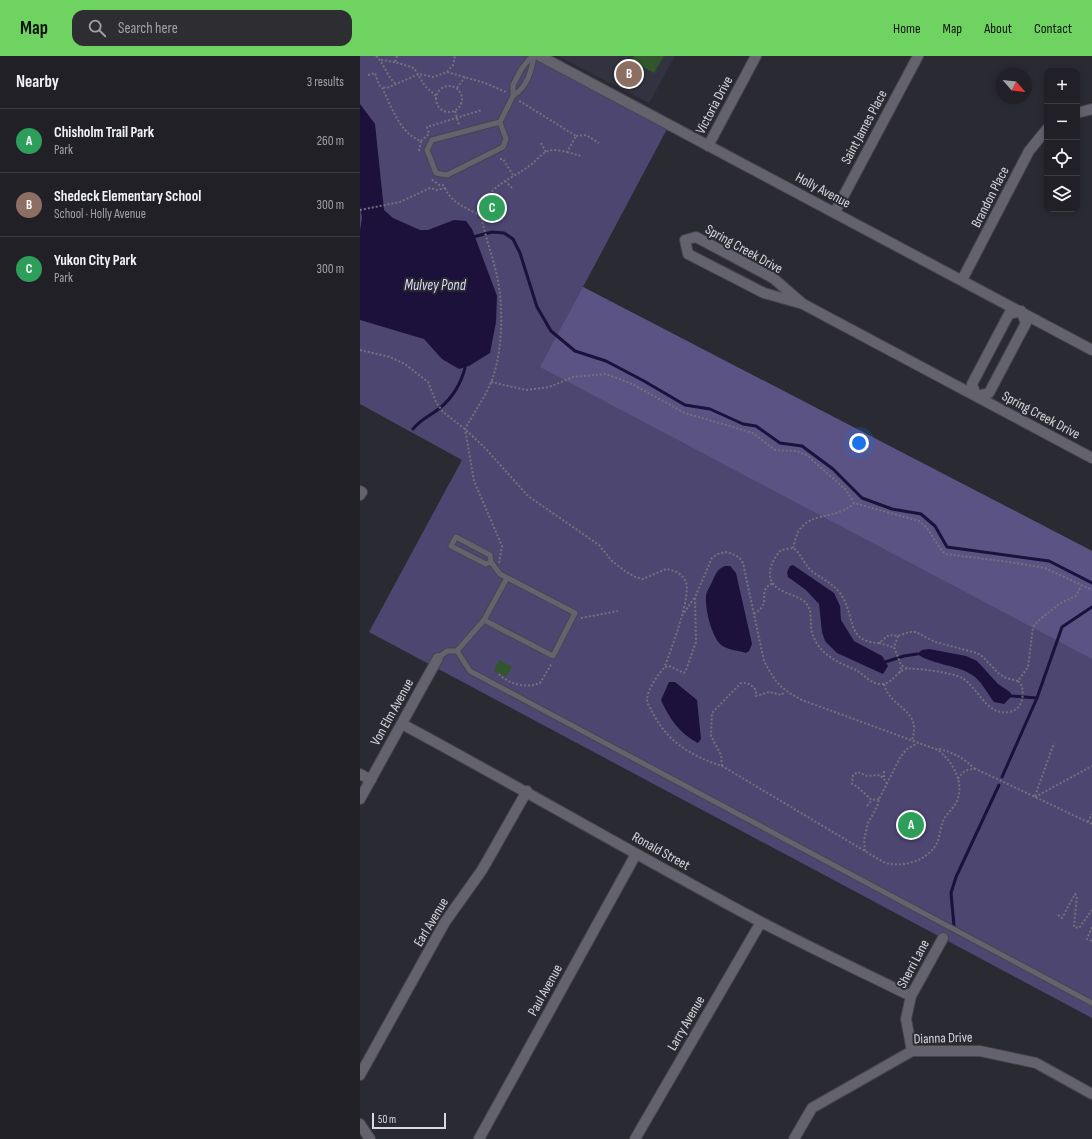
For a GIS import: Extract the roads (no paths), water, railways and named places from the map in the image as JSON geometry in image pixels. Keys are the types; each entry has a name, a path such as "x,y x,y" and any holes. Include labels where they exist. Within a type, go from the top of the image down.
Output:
{"street":[{"name":"Holly Avenue","path":"540,56 962,280 1091,346"},
{"name":"Victoria Drive","path":"708,146 756,56"},
{"name":"Saint James Place","path":"835,212 918,56"},
{"path":"1080,112 1092,109"},
{"name":"Brandon Place","path":"962,280 1030,151 1044,133"},
{"name":"Spring Creek Drive","path":"803,304 764,293 688,254 685,240 696,237 772,278 803,304 1092,458"},
{"path":"976,396 972,384 1010,314 1021,311"},
{"name":"Spring Creek Drive","path":"976,396 989,393 1019,337 1026,323 1021,311"},
{"name":"Von Elm Avenue","path":"360,799 438,658"},
{"name":"Ronald Street","path":"402,724 527,791 636,854 761,922 911,996"},
{"path":"360,774 371,780"},
{"name":"Earl Avenue","path":"361,1072 445,922 482,870 527,791"},
{"name":"Paul Avenue","path":"479,1139 636,854"},
{"name":"Larry Avenue","path":"635,1139 761,922"},
{"name":"Sherri Lane","path":"912,1051 906,1019 911,996 943,938"},
{"name":"Dianna Drive","path":"794,1139 812,1108 912,1051 980,1051 1036,1063 1092,1094"},
{"path":"360,1124 370,1139"}],"lane":[{"path":"500,122 432,140 427,150 436,173 447,175 503,147 506,139 500,122 513,96 513,85 522,68 533,56"},
{"path":"513,96 522,90 531,74 533,56"},
{"path":"484,620 552,656 574,614 507,578 495,568 491,562 490,555 456,537 451,546 486,564 491,562"},
{"path":"438,658 447,651 457,651 484,620 507,578"},
{"path":"457,651 470,671 1092,1003"}],"water":[{"name":"Mulvey Pond","path":"360,104 375,124 384,210 393,218 420,230 428,230 454,220 466,221 472,229 497,296 496,322 490,353 469,366 459,369 442,359 424,339 360,320 360,230 362,218 360,206"},
{"path":"793,565 834,593 840,606 841,620 854,641 882,656 888,666 883,674 837,653 825,641 822,632 819,604 806,590 788,577 787,572 790,566"},
{"path":"725,566 730,566 736,573 752,644 749,651 746,653 729,649 720,644 709,621 706,608 706,594 717,572"},
{"path":"929,649 966,656 977,661 998,684 1010,692 1012,696 1004,704 994,702 975,677 954,667 931,661 917,654 922,650"},
{"path":"669,682 675,682 697,700 701,739 698,743 680,730 664,707 661,700"}],"waterway":[{"path":"473,237 492,232 504,233 513,239 520,253 537,307 551,331 575,351 606,361 685,405 710,409 743,424 756,426 780,443 802,446 833,469 862,498 892,509 921,514 935,526 947,547 1049,561 1092,583"},
{"path":"413,429 448,400 458,385 465,368"},
{"path":"1002,777 1037,698 1062,627 1092,607"},
{"path":"885,662 904,656 917,654"},
{"path":"1012,696 1037,698"},
{"path":"954,926 951,893 956,877 999,785"}],"place":[{"name":"Shedeck Elementary School","path":"629,74"},
{"name":"Yukon City Park","path":"492,208"},
{"name":"Chisholm Trail Park","path":"911,825"}]}
